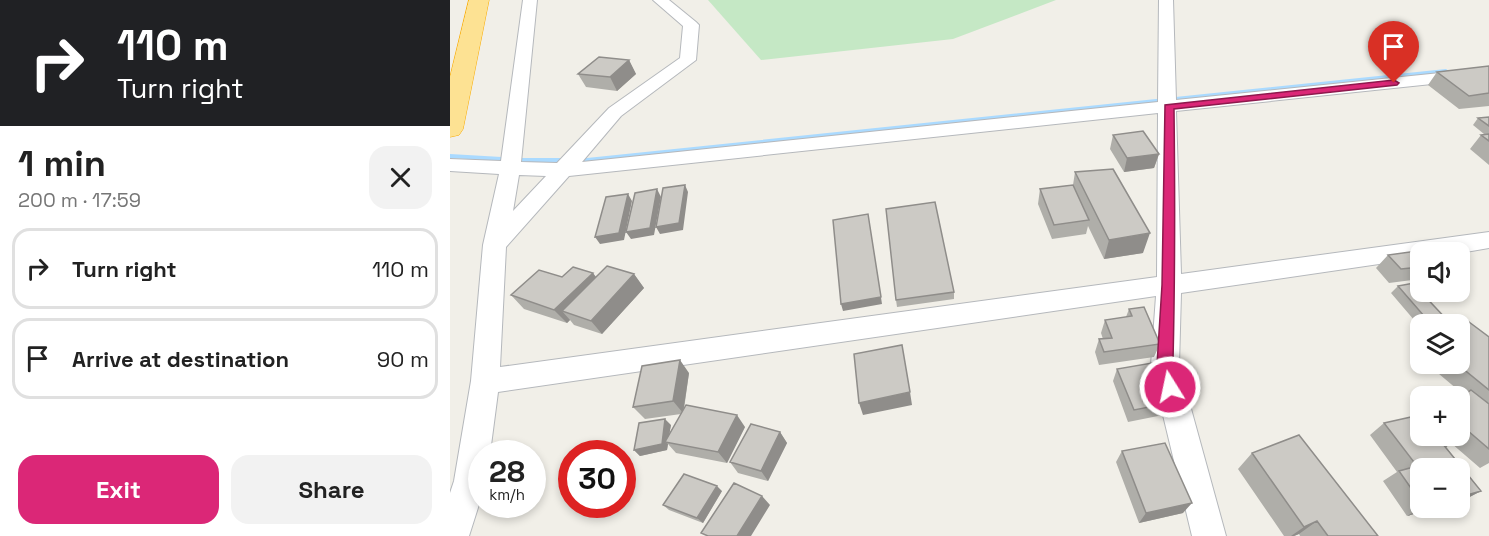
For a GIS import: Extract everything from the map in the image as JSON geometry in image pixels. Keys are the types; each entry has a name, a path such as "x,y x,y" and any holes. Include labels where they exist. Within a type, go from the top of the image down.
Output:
{"highway":[{"path":"450,129 479,0"}],"street":[{"path":"452,536 470,482 485,381 495,245 510,169 530,0"},
{"path":"495,245 615,112 688,60 691,25 660,0"},
{"path":"1166,0 1169,107 1169,285 1165,365 1209,536"},
{"path":"450,165 562,170 1487,75"},
{"path":"485,381 1489,240"}],"green space":[{"path":"708,0 1056,0 953,39 761,60"}],"building":[{"path":"599,57 629,60 610,77 578,74"},
{"path":"1489,66 1489,93 1469,96 1437,72"},
{"path":"1489,117 1489,126 1478,118"},
{"path":"1143,131 1159,154 1127,158 1113,135"},
{"path":"1489,134 1489,141 1481,135"},
{"path":"1113,169 1150,233 1109,240 1075,172"},
{"path":"685,185 679,223 656,227 663,188"},
{"path":"1073,185 1089,220 1054,225 1040,189"},
{"path":"657,189 650,228 626,232 635,193"},
{"path":"628,194 619,233 595,237 606,197"},
{"path":"935,202 954,292 896,300 886,209"},
{"path":"868,214 881,297 841,304 833,220"},
{"path":"1410,252 1410,268 1401,269 1388,255"},
{"path":"607,266 634,274 591,321 562,311"},
{"path":"573,267 593,273 554,310 511,295 539,270 562,277"},
{"path":"1410,284 1410,300 1398,286"},
{"path":"1412,302 1430,302 1442,314 1422,314"},
{"path":"1144,307 1160,344 1104,352 1099,339 1112,338 1105,320 1132,316 1129,309"},
{"path":"1470,323 1489,337 1489,390 1469,374"},
{"path":"902,345 910,392 859,403 854,354"},
{"path":"680,360 673,401 633,407 642,366"},
{"path":"1152,363 1170,403 1134,410 1117,369"},
{"path":"1470,391 1489,404 1489,449 1470,433"},
{"path":"686,405 737,415 718,452 665,442"},
{"path":"1410,417 1410,446 1444,446 1454,458 1411,458 1384,423"},
{"path":"665,419 662,444 636,450 639,423"},
{"path":"751,424 780,432 761,471 730,462"},
{"path":"1299,435 1378,536 1328,536 1317,521 1304,527 1252,453"},
{"path":"1165,443 1192,503 1146,513 1122,451"},
{"path":"1410,468 1410,487 1399,471"},
{"path":"684,474 717,486 697,518 663,505"},
{"path":"1470,477 1481,491 1470,494"},
{"path":"734,483 762,496 737,536 708,536 701,533"}],"waterway":[{"path":"450,156 518,160 587,160 1446,71"}],"route":[{"path":"1170,387 1165,365 1169,285 1169,107 1394,83"}]}
